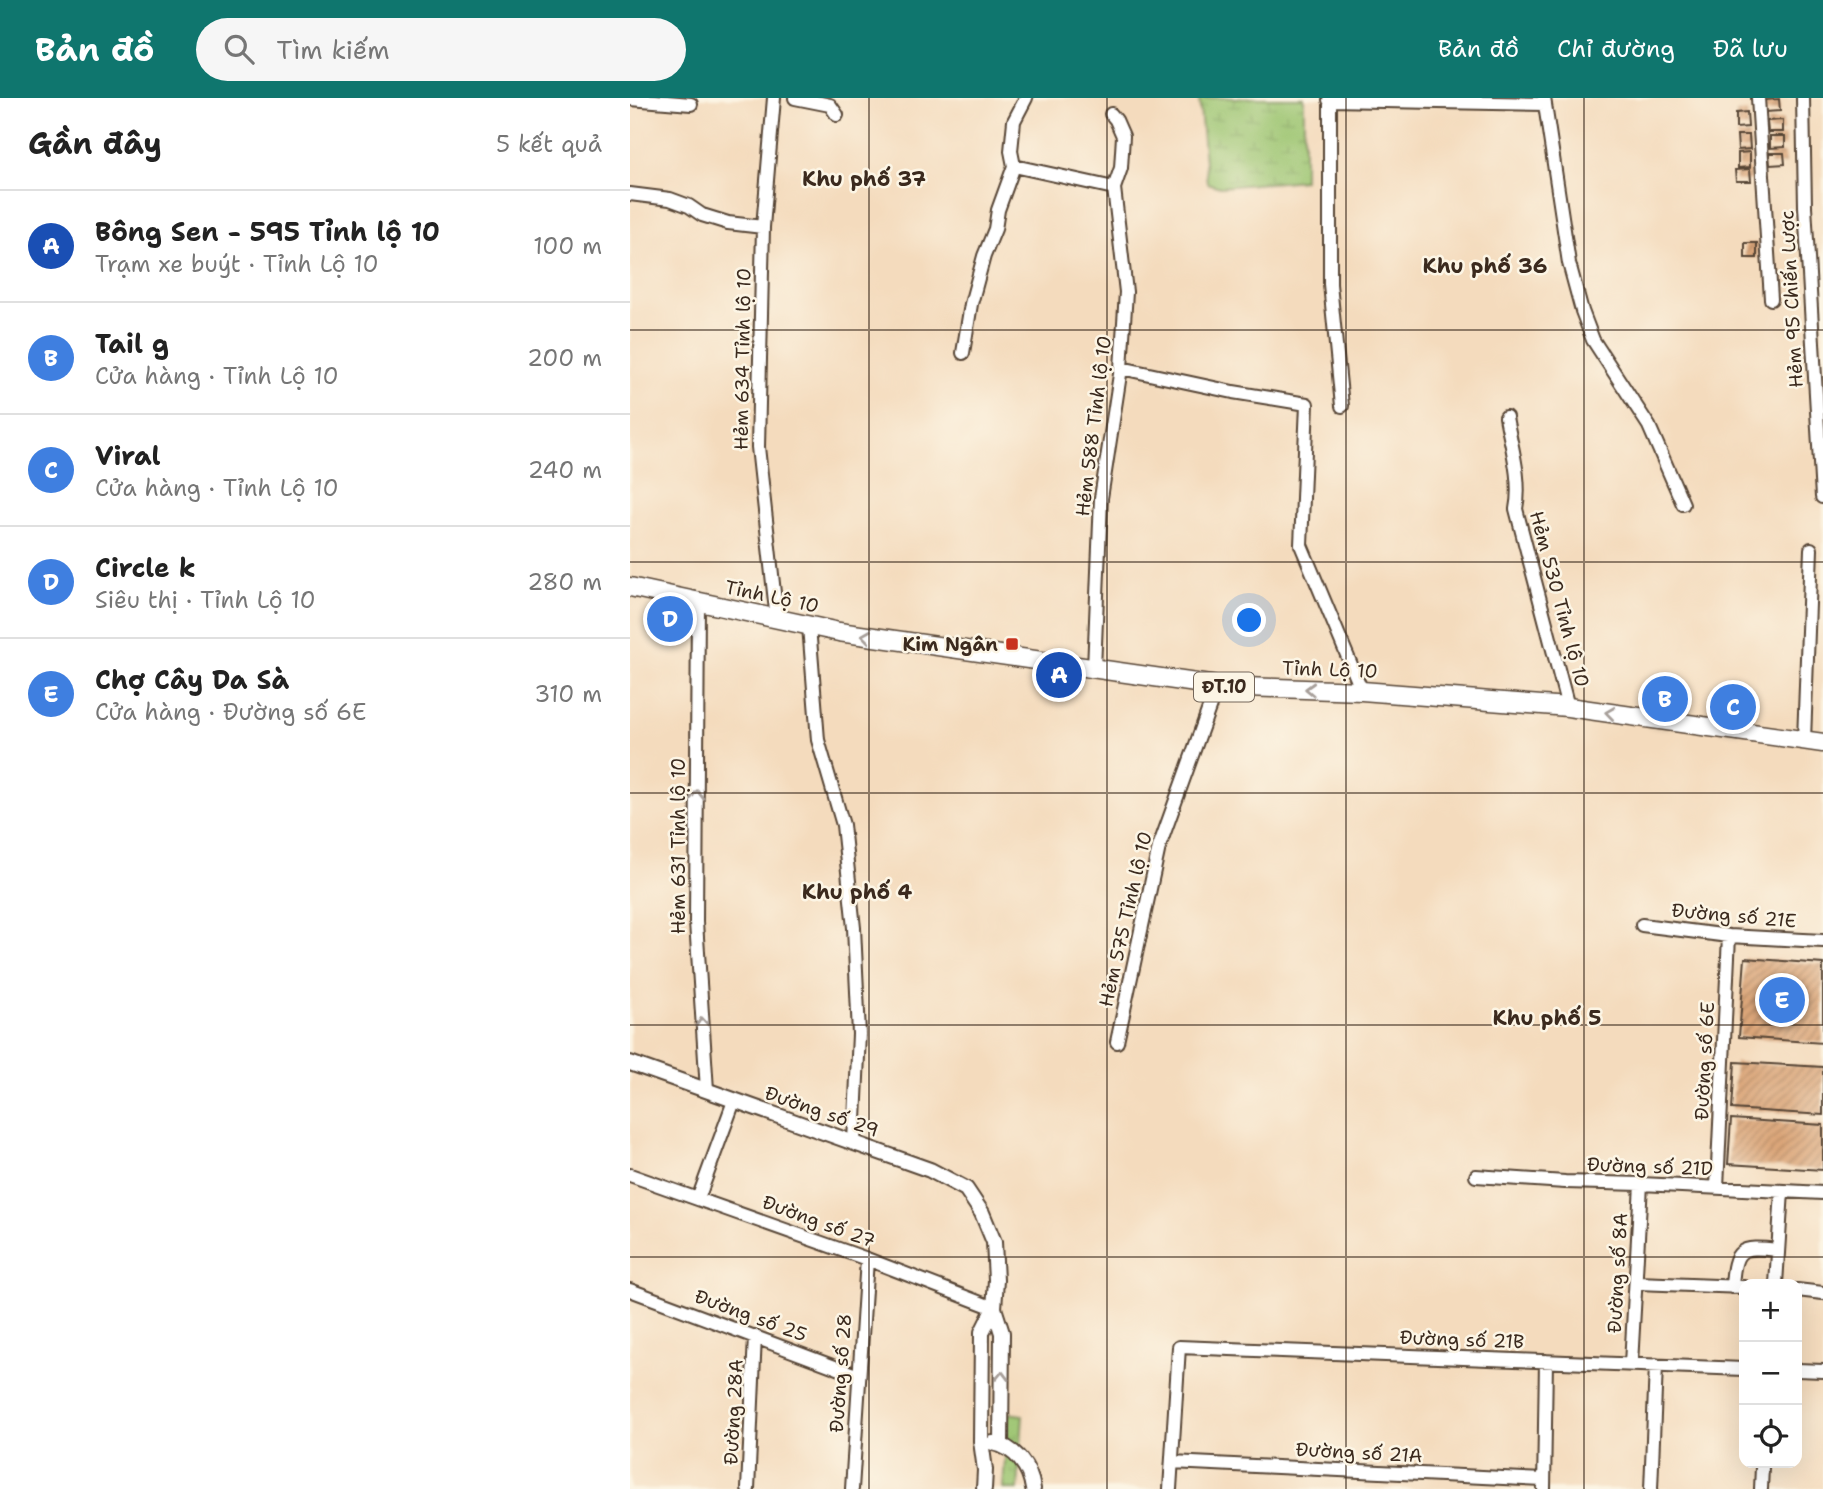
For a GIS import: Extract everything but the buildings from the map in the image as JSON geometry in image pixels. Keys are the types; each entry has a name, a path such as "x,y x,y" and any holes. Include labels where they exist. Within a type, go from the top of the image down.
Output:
{"main road":[{"name":"Tỉnh Lộ 10","path":"630,587 809,626 1217,686 1362,691 1569,707 1823,743"}],"street":[{"name":"Hẻm 634 Tỉnh lộ 10","path":"774,98 763,226 758,447 778,620"},
{"path":"795,98 830,105 837,115"},
{"path":"963,352 971,304 984,256 1014,166 1011,150 1014,121 1026,98"},
{"path":"1758,98 1771,299"},
{"name":"Hẻm 95 Chiến Lược","path":"1803,98 1805,206 1822,497"},
{"path":"630,99 691,104"},
{"path":"1342,406 1330,284 1329,99 1544,101 1569,263 1582,311 1593,340 1649,426 1684,504"},
{"name":"Hẻm 588 Tỉnh lộ 10","path":"1094,669 1101,498 1121,368 1126,292 1114,188 1121,168 1123,136 1111,114"},
{"path":"1014,166 1114,188"},
{"path":"630,194 670,199 690,206 702,215 727,223 763,226"},
{"path":"1121,368 1233,392 1307,404 1301,545 1362,691"},
{"name":"Hẻm 530 Tỉnh lộ 10","path":"1506,417 1514,460 1518,500 1516,509 1569,707"},
{"path":"1804,740 1811,549"},
{"name":"Hẻm 631 Tỉnh lộ 10","path":"698,602 696,922 707,1090"},
{"path":"809,626 818,740 843,825 854,928 859,1034 854,1142"},
{"name":"Hẻm 575 Tỉnh lộ 10","path":"1117,1042 1159,847 1217,686"},
{"name":"Đường số 21E","path":"1642,926 1729,936 1823,941"},
{"name":"Đường số 6E","path":"1717,1187 1729,936"},
{"name":"Đường số 29","path":"630,1063 854,1142 960,1184 971,1195 984,1218 995,1247 994,1308"},
{"path":"698,1199 734,1101"},
{"name":"Đường số 27","path":"630,1175 867,1259 994,1308"},
{"name":"Đường số 21D","path":"1476,1176 1823,1193"},
{"name":"Đường số 8A","path":"1631,1364 1641,1184"},
{"path":"1776,1279 1782,1191"},
{"path":"1636,1283 1738,1287 1733,1266 1739,1254 1752,1248 1777,1250"},
{"name":"Đường số 28","path":"852,1489 867,1259"},
{"name":"Đường số 25","path":"630,1290 859,1376"},
{"path":"1802,1291 1823,1293"},
{"path":"984,1489 985,1470 981,1441 982,1332 994,1308"},
{"path":"994,1308 1002,1333 1001,1444"},
{"name":"Đường 28A","path":"748,1489 755,1336"},
{"name":"Đường số 21B","path":"1172,1462 1179,1347 1739,1369"},
{"path":"1544,1485 1546,1361"},
{"path":"1651,1489 1656,1365"},
{"path":"1802,1370 1823,1371"},
{"path":"981,1441 1001,1444 1020,1459 1026,1466 1033,1489"},
{"path":"1171,1489 1172,1462"},
{"name":"Đường số 21A","path":"1172,1462 1435,1475 1544,1485"},
{"path":"1761,1489 1762,1468"},
{"path":"1434,1489 1435,1475"}],"green space":[{"path":"1199,98 1304,98 1304,180 1220,187 1207,183"},
{"path":"1008,1413 1023,1415 1018,1489 1003,1489"}],"place":[{"name":"Circle k","path":"670,619"},
{"name":"Kim Ngân","path":"1012,644"},
{"name":"Bông Sen - 595 Tỉnh lộ 10","path":"1059,675"},
{"name":"Tail g","path":"1665,699"},
{"name":"Viral","path":"1733,707"},
{"name":"Chợ Cây Da Sà","path":"1782,1000"}],"district":[{"name":"Khu phố 37","path":"864,179"},
{"name":"Khu phố 36","path":"1485,266"},
{"name":"Khu phố 4","path":"857,892"},
{"name":"Khu phố 5","path":"1547,1018"}]}
